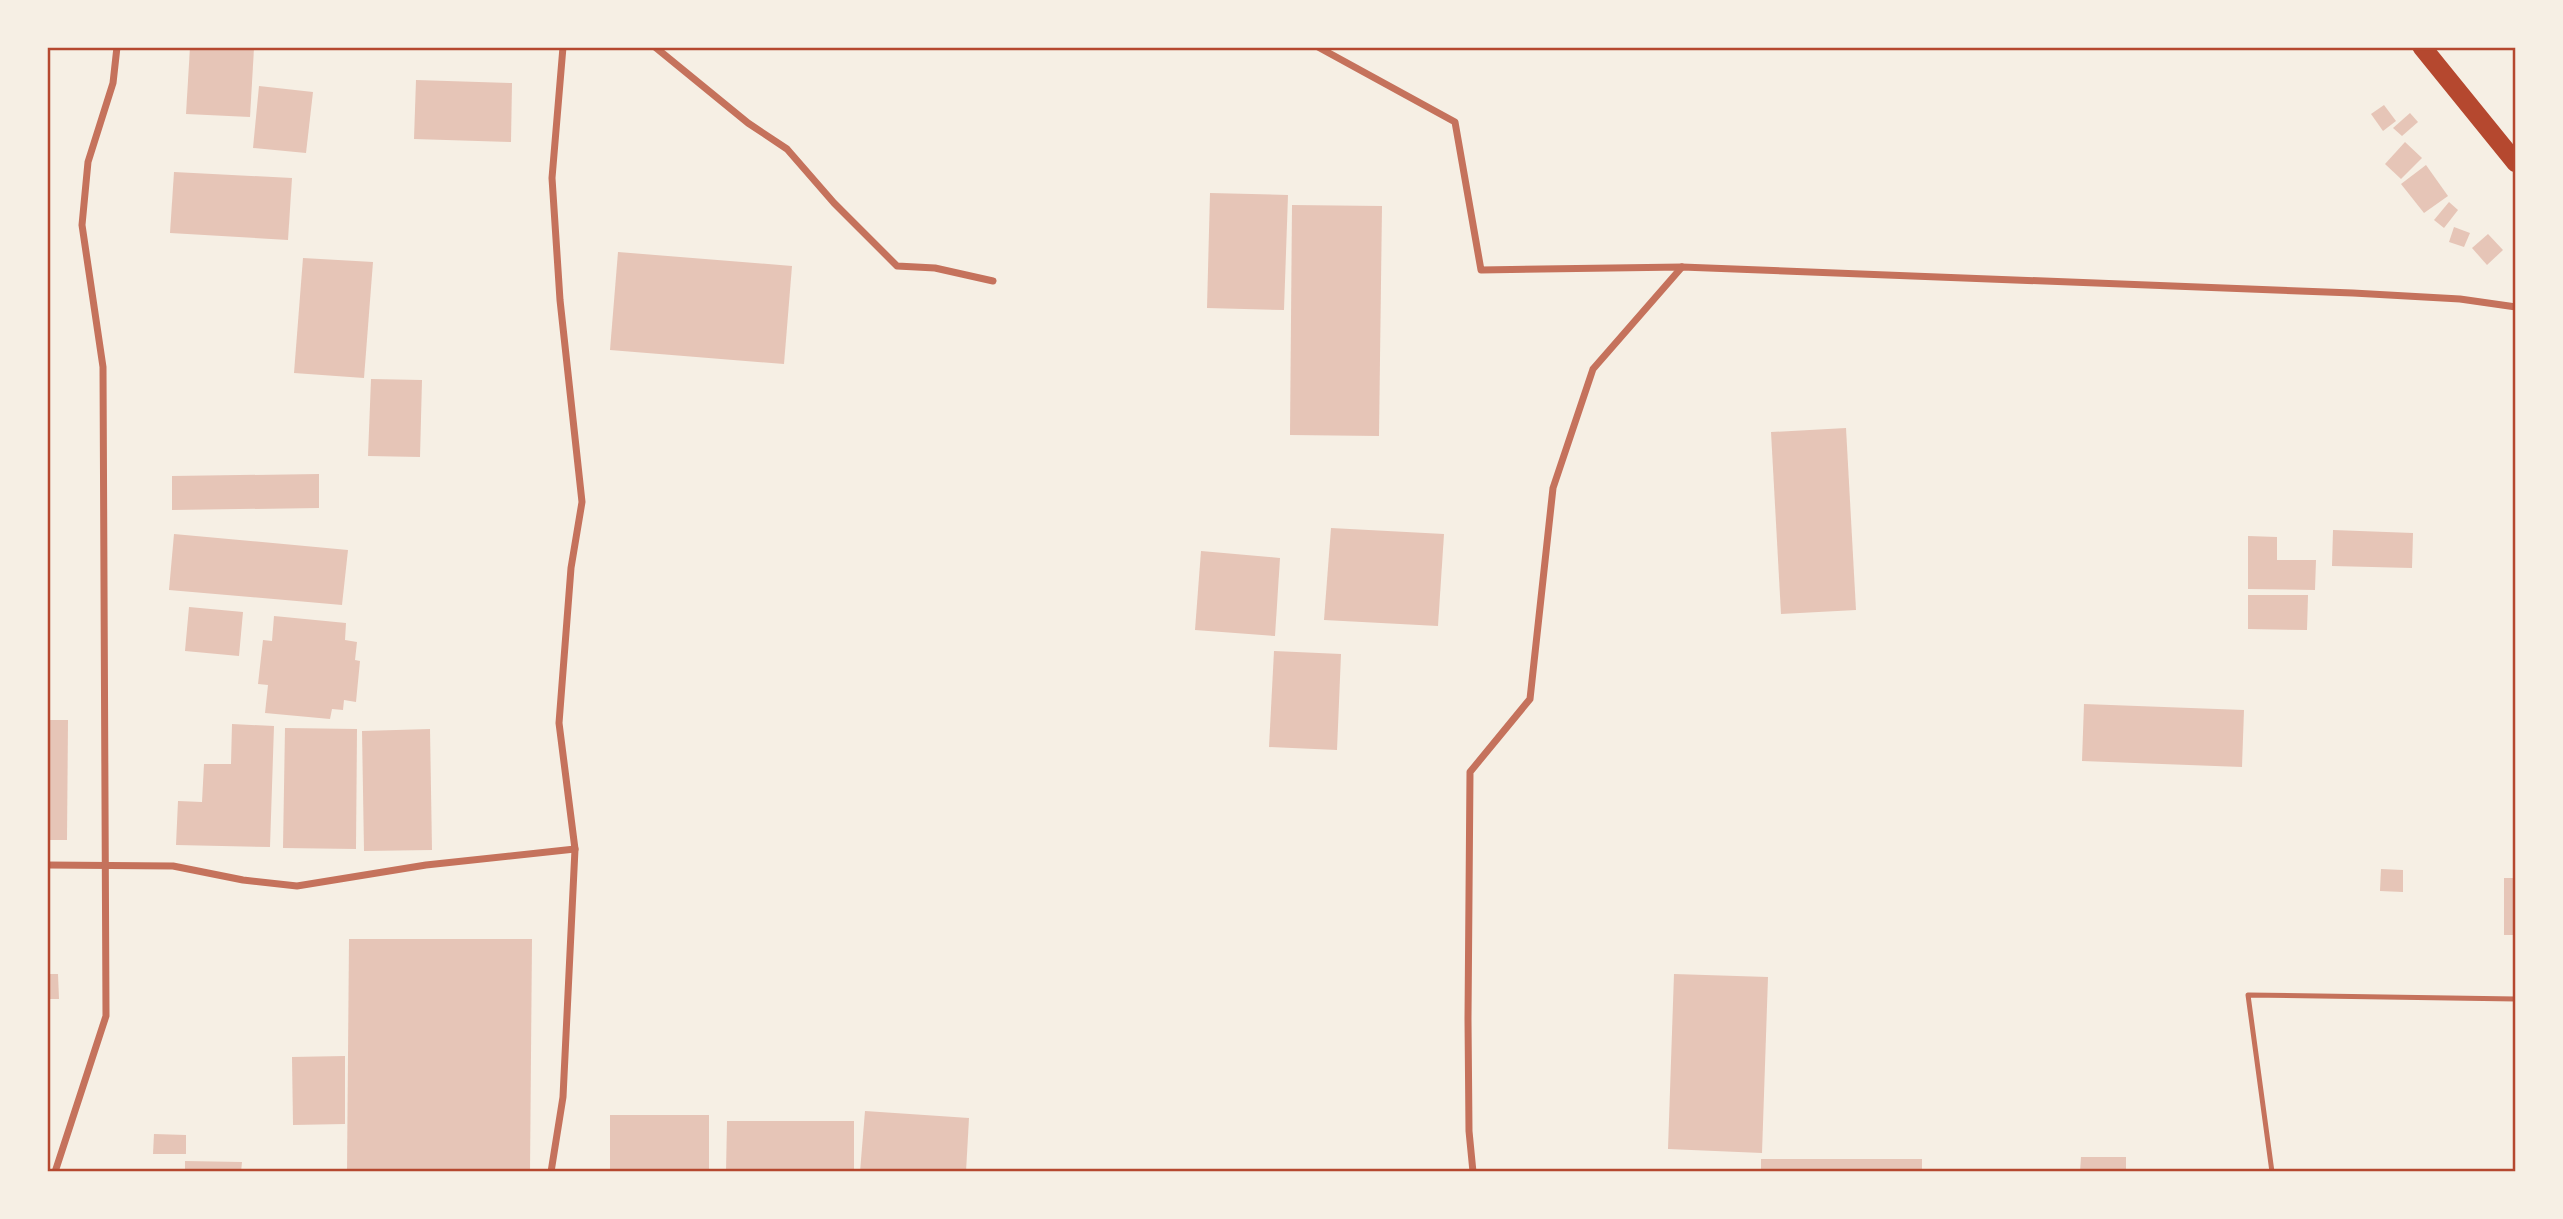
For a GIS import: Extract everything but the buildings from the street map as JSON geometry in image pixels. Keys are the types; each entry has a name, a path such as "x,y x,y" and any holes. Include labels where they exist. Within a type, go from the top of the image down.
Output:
{"highway":[{"path":"2422,47 2516,163"}],"street":[{"path":"55,1172 106,1016 103,367 82,225 88,162 113,83 117,47"},
{"path":"551,1172 563,1097 575,849 559,723 571,568 582,502 559,300 552,178 563,47"},
{"path":"654,47 748,122 787,149 897,265 935,268 993,281"},
{"path":"1318,47 1455,122 1481,271 1682,267 2353,293 2460,299 2516,307"},
{"path":"1473,1172 1469,1130 1468,1033 1470,772 1530,699 1553,488 1593,369 1682,267"},
{"path":"47,865 173,866 243,880 297,886 426,865 575,849"}],"lane":[{"path":"2272,1172 2248,995 2516,999"}]}
